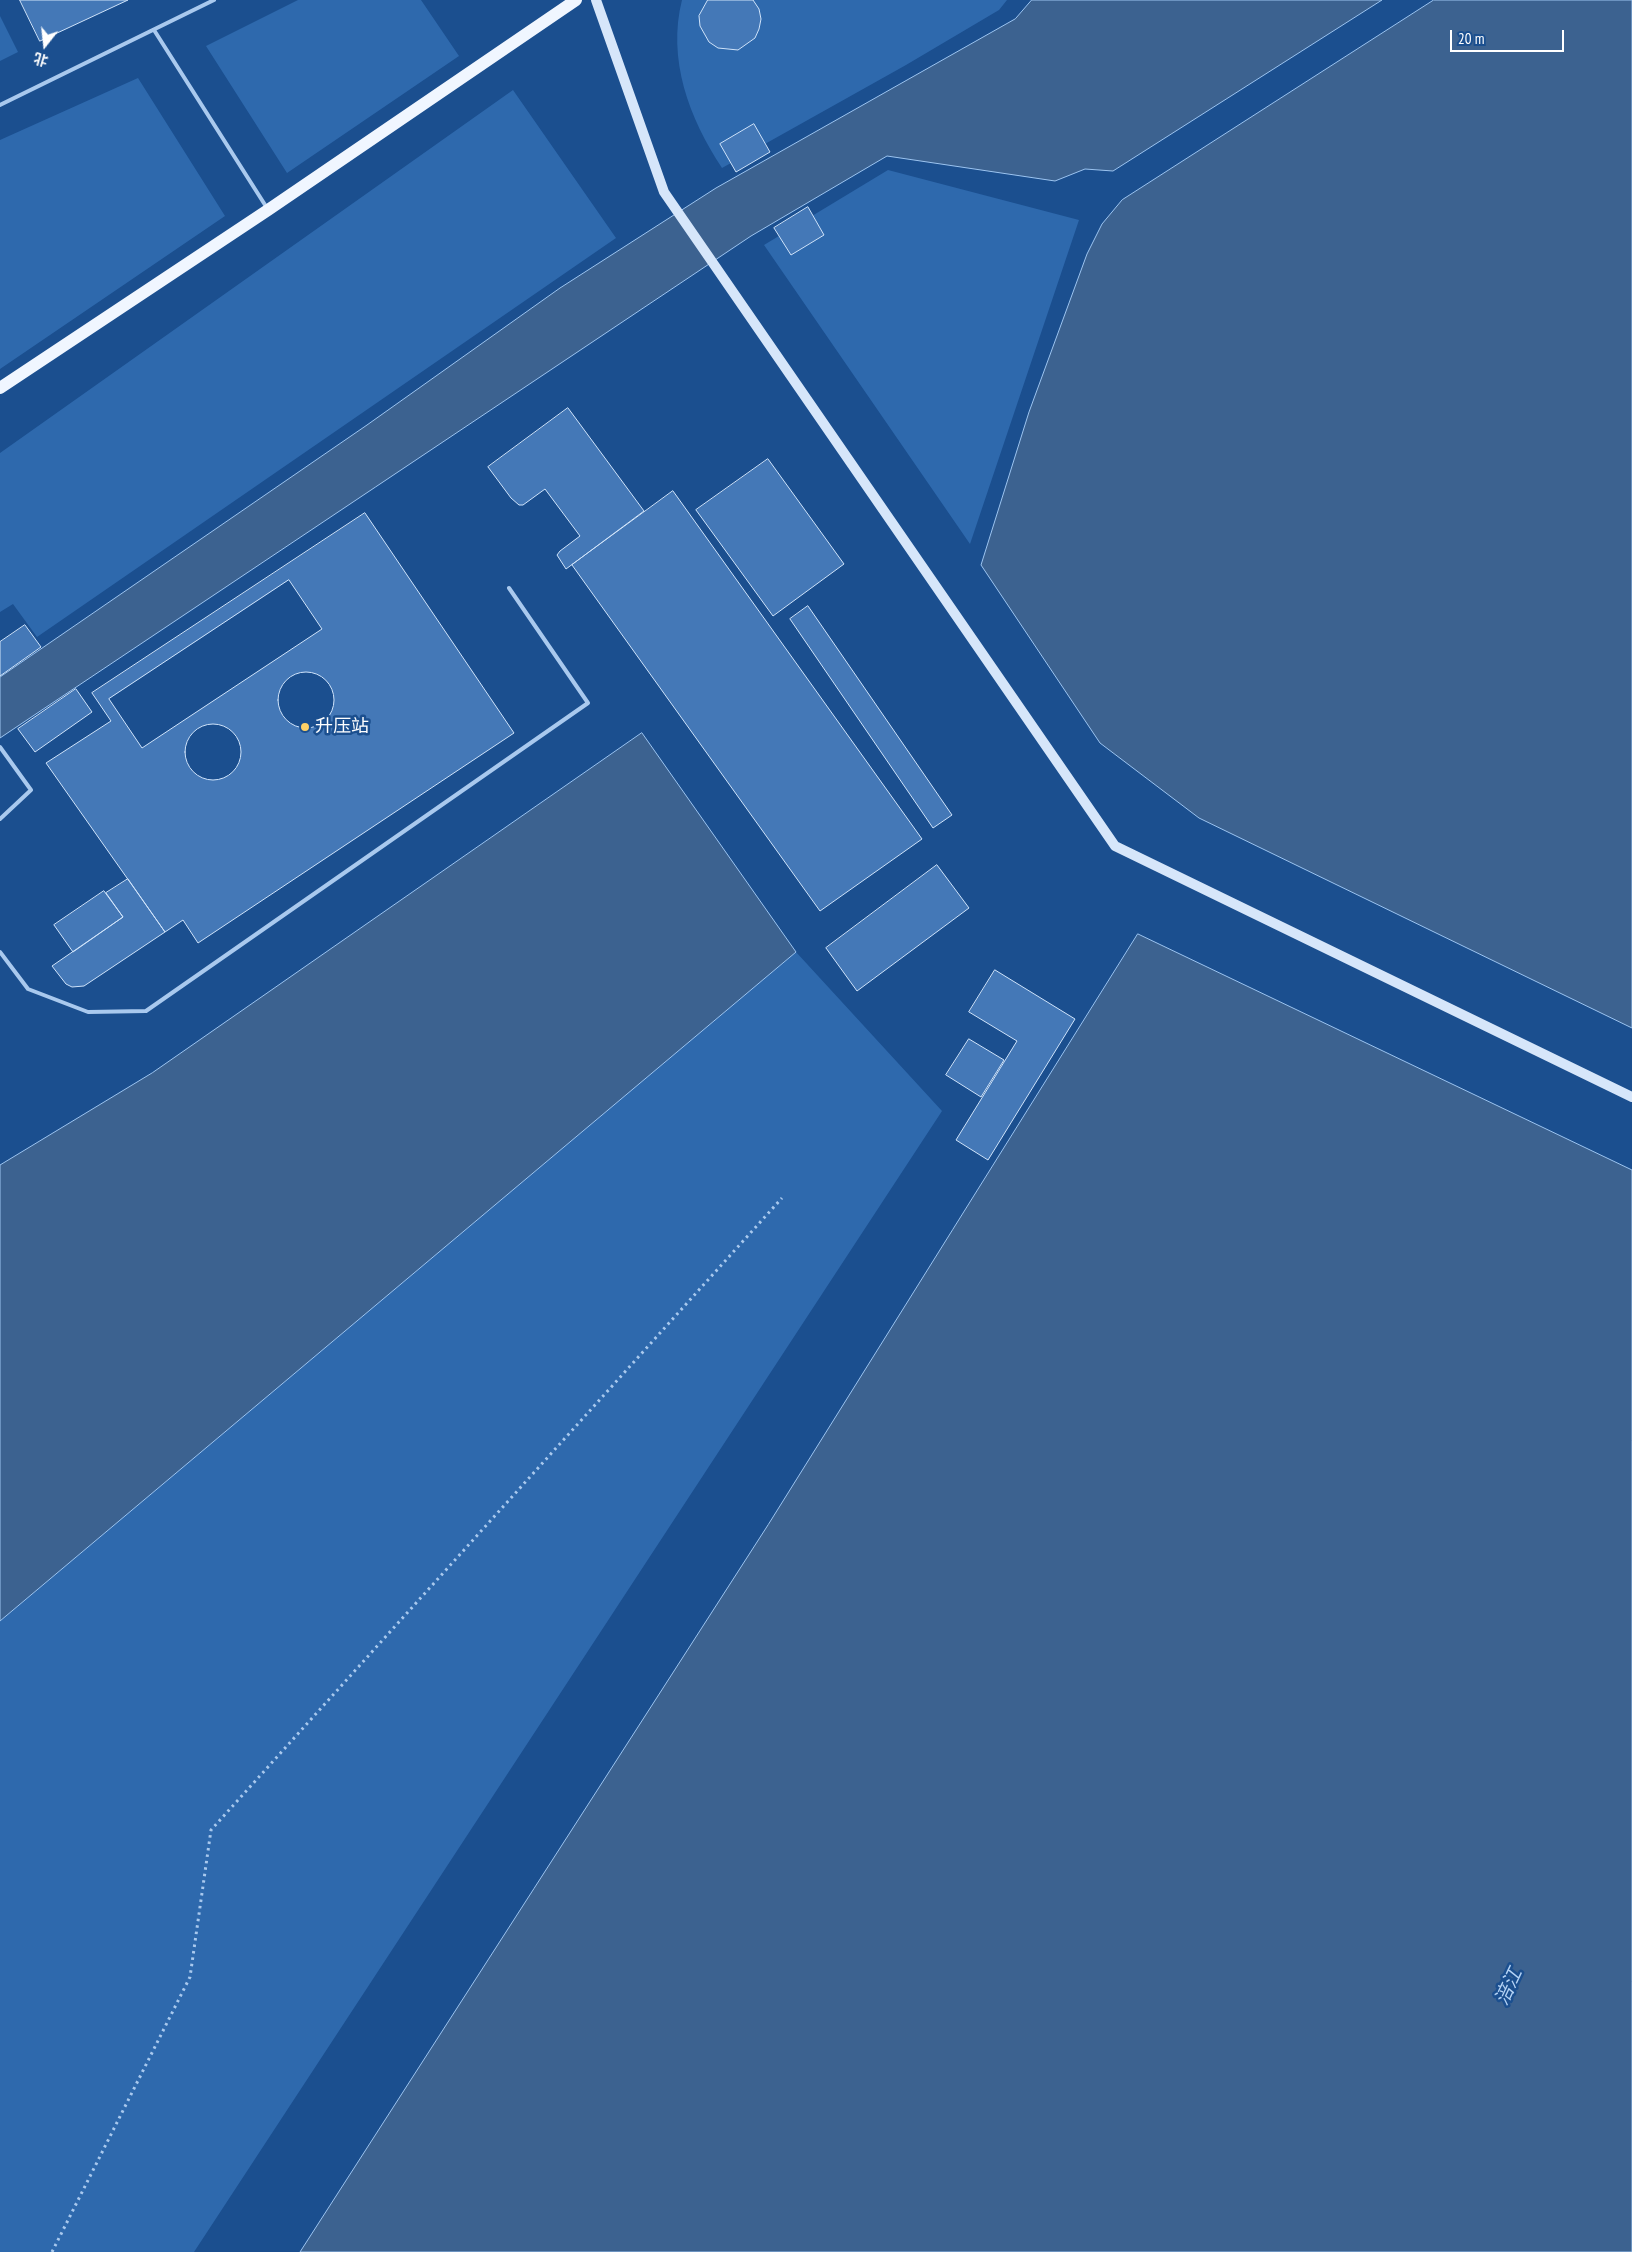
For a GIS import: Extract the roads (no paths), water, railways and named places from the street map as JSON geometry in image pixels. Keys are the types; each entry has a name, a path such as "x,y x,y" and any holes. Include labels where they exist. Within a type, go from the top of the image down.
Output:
{"main road":[{"path":"0,388 268,210 576,0"}],"street":[{"path":"596,0 664,192 1115,846 1632,1097"}],"lane":[{"path":"0,105 214,0"},
{"path":"154,30 268,210"},
{"path":"0,952 28,989 88,1012 146,1011 588,703 509,588"},
{"path":"0,747 31,790 0,819"}],"water":[{"path":"1032,0 1382,0 1113,171 1085,169 1055,181 887,156 751,236 0,738 0,677 367,425 560,288 716,188 1015,19"},
{"path":"1434,0 1632,0 1632,1028 1199,818 1100,743 981,565 1029,412 1087,254 1102,224 1122,200"},
{"path":"642,733 796,952 0,1621 0,1165 152,1073"},
{"name":"涪江","path":"1138,934 1632,1170 1632,2252 300,2252 768,1525"}],"place":[{"name":"升压站","path":"305,727"}]}
